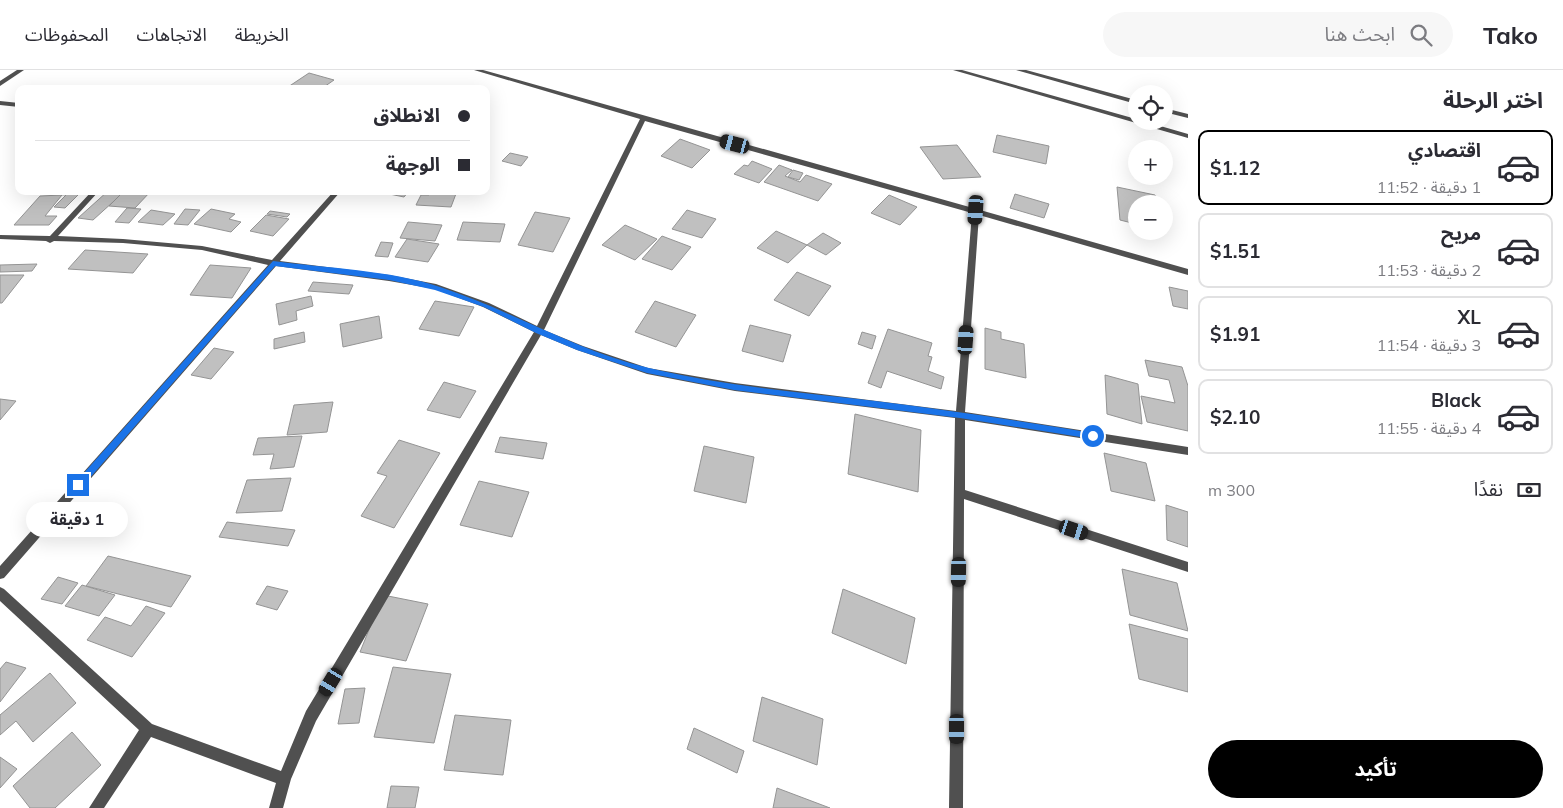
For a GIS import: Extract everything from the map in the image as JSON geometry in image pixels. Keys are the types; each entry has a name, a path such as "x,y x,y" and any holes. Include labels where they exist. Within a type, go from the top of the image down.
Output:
{"street":[{"path":"0,84 21,70"},
{"path":"477,70 643,119 976,210 1188,272"},
{"path":"956,70 1188,136"},
{"path":"1019,70 1128,100"},
{"path":"0,103 15,105"},
{"path":"1173,112 1188,116"},
{"path":"276,808 284,778 311,716 538,331 643,119"},
{"path":"50,241 92,195"},
{"path":"0,574 334,195"},
{"path":"956,808 960,415 976,210"},
{"path":"0,238 123,242 202,248 273,263 389,278 436,288 486,305 538,331 647,371 734,387 960,415 1188,451"},
{"path":"960,494 1188,567"},
{"path":"0,593 148,729 284,778"},
{"path":"96,808 148,729"}],"building":[{"path":"309,73 334,80 327,85 291,85"},
{"path":"997,135 1049,146 1046,164 993,152"},
{"path":"680,139 710,150 692,168 661,156"},
{"path":"957,145 981,177 943,179 920,147"},
{"path":"510,153 528,157 521,166 502,161"},
{"path":"752,161 772,169 759,183 734,174 744,165 748,166"},
{"path":"779,165 792,170 785,176 800,182 806,175 832,184 818,201 764,182"},
{"path":"793,170 803,173 799,180 788,177"},
{"path":"1117,187 1155,195 1128,195 1128,222 1120,220"},
{"path":"1015,194 1049,204 1044,218 1010,208"},
{"path":"62,195 45,216 57,216 49,225 14,225 40,196"},
{"path":"66,195 78,195 65,208 54,207"},
{"path":"104,195 121,195 93,220 78,218"},
{"path":"120,195 147,195 135,208 109,206"},
{"path":"421,195 456,195 451,207 416,205"},
{"path":"889,195 917,207 900,225 871,213"},
{"path":"127,208 141,209 129,223 115,222"},
{"path":"185,209 200,210 188,225 174,224"},
{"path":"211,209 235,214 229,219 241,222 231,232 194,224"},
{"path":"151,210 175,214 163,225 138,222"},
{"path":"687,210 716,219 702,238 672,229"},
{"path":"270,211 290,214 287,217 267,214"},
{"path":"535,212 570,218 553,252 518,245"},
{"path":"266,215 289,219 273,236 250,231"},
{"path":"408,222 442,225 435,241 400,238"},
{"path":"463,222 505,224 500,242 457,240"},
{"path":"625,225 657,239 635,260 602,245"},
{"path":"776,231 807,245 788,263 757,248"},
{"path":"823,233 841,243 826,255 807,245"},
{"path":"662,236 691,247 672,270 642,259"},
{"path":"407,239 439,244 428,262 395,257"},
{"path":"381,242 393,243 388,257 375,256"},
{"path":"85,250 148,254 133,273 68,269"},
{"path":"37,264 32,271 0,272 0,265"},
{"path":"210,265 251,268 232,298 190,295"},
{"path":"797,272 831,286 809,316 774,300"},
{"path":"0,275 24,275 2,303 0,303"},
{"path":"313,282 353,285 349,294 308,291"},
{"path":"1169,287 1188,291 1188,309 1173,306"},
{"path":"311,296 313,306 296,311 297,320 279,325 276,304"},
{"path":"435,301 474,307 459,336 419,329"},
{"path":"655,301 696,315 676,347 635,332"},
{"path":"379,316 382,338 343,347 340,324"},
{"path":"750,325 791,335 783,362 742,351"},
{"path":"985,328 1001,332 1001,339 1024,344 1026,378 985,369"},
{"path":"888,329 932,343 928,356 932,357 928,371 944,377 941,389 887,371 881,388 868,383"},
{"path":"304,332 305,342 274,349 274,339"},
{"path":"862,332 876,336 872,349 858,344"},
{"path":"214,348 234,352 211,379 191,375"},
{"path":"1145,360 1182,367 1188,386 1188,431 1147,422 1141,396 1175,403 1169,380 1149,376"},
{"path":"1105,375 1138,384 1142,424 1107,414"},
{"path":"444,382 476,391 460,418 427,410"},
{"path":"0,399 16,401 0,420"},
{"path":"333,402 327,432 287,435 294,405"},
{"path":"855,414 921,430 918,492 848,474"},
{"path":"302,436 294,467 270,469 274,454 253,455 258,438"},
{"path":"500,437 547,443 543,459 495,452"},
{"path":"399,440 440,453 394,528 361,516 387,476 377,473"},
{"path":"704,446 754,457 746,503 694,491"},
{"path":"1104,453 1146,463 1155,501 1111,491"},
{"path":"291,478 282,511 236,513 247,480"},
{"path":"479,481 529,492 512,537 460,525"},
{"path":"1166,505 1188,512 1188,547 1167,540"},
{"path":"227,522 295,530 288,546 219,537"},
{"path":"108,556 191,576 171,607 86,586"},
{"path":"1122,569 1177,583 1188,631 1130,615"},
{"path":"58,577 78,583 62,604 41,599"},
{"path":"82,585 115,595 99,616 65,606"},
{"path":"267,586 288,591 277,610 256,604"},
{"path":"843,589 915,618 906,664 832,633"},
{"path":"383,595 428,604 406,661 360,652"},
{"path":"146,606 165,613 132,657 87,640 105,617 131,626"},
{"path":"1129,624 1188,639 1188,692 1139,679"},
{"path":"6,662 26,668 0,702 0,669"},
{"path":"393,667 451,674 434,743 374,737"},
{"path":"50,673 76,703 33,742 16,721 0,735 0,715"},
{"path":"365,688 359,723 338,724 345,689"},
{"path":"762,697 823,719 817,765 753,741"},
{"path":"455,715 511,720 503,775 444,770"},
{"path":"694,728 744,751 737,773 687,749"},
{"path":"72,732 101,765 55,808 30,808 13,786"},
{"path":"0,757 17,769 0,788"},
{"path":"391,786 419,787 415,808 387,808"},
{"path":"777,788 830,808 773,808"}],"route":[{"path":"78,485 273,263 389,278 436,288 486,305 538,331 580,348 647,371 734,387 960,415 1093,436"}]}
